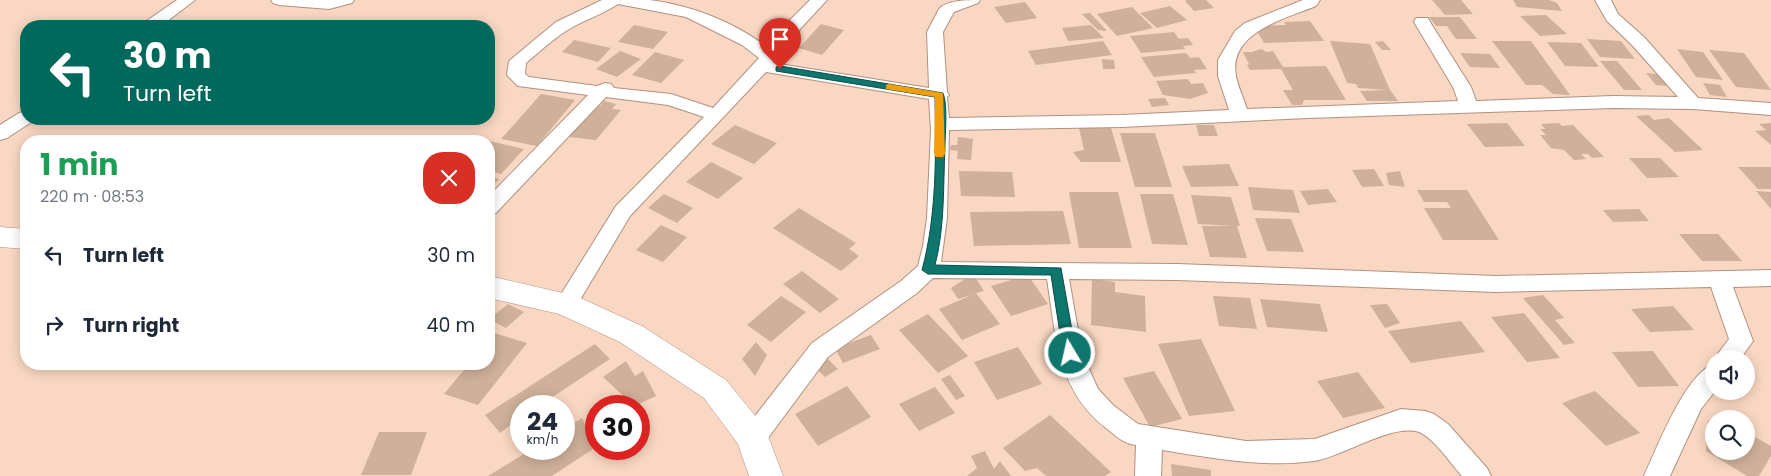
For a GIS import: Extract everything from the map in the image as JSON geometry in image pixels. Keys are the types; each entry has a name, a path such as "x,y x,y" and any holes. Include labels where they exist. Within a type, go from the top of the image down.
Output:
{"main road":[{"path":"0,237 20,239"},
{"path":"495,288 566,304 632,334 715,389 753,438 766,476"}],"street":[{"path":"159,20 187,0"},
{"path":"279,0 329,4 346,0"},
{"path":"613,0 600,9 562,26 550,35 518,60 516,75 524,82 603,89 671,100 716,115"},
{"path":"623,0 691,13 748,41 765,61 940,95"},
{"path":"566,304 623,211 716,115 765,61 782,38 819,0"},
{"path":"753,438 820,350 909,287 928,270 934,246 937,218 940,124 940,95 935,32 947,9 972,0"},
{"path":"1240,115 1227,76 1227,60 1241,35 1252,27 1310,3 1312,0"},
{"path":"1603,0 1612,17 1635,38 1693,102"},
{"path":"1422,22 1462,87 1468,107"},
{"path":"495,202 603,89"},
{"path":"940,124 1122,121 1613,102 1693,102 1771,109"},
{"path":"0,134 20,121"},
{"path":"928,270 1177,272 1496,284 1771,278"},
{"path":"1057,271 1070,353 1088,395 1105,413 1132,434 1246,452 1315,450 1401,420 1424,422 1439,432 1478,476"},
{"path":"1719,280 1741,341 1734,350"},
{"path":"1657,476 1691,403 1705,385"},
{"path":"1148,476 1150,438"}],"building":[{"path":"1206,0 1214,8 1194,11 1185,1"},
{"path":"1432,0 1461,0 1473,14 1445,15"},
{"path":"1513,0 1549,0 1557,3 1562,11 1517,7"},
{"path":"1025,2 1037,18 1006,23 994,7"},
{"path":"1170,6 1187,20 1157,28 1140,13"},
{"path":"1132,7 1153,28 1117,36 1097,14"},
{"path":"1090,13 1107,31 1098,30 1082,14"},
{"path":"1546,15 1567,34 1540,36 1520,16"},
{"path":"1429,17 1460,17 1477,39 1456,39 1447,26 1436,26"},
{"path":"1310,21 1324,41 1264,43 1254,26 1286,25 1284,22"},
{"path":"821,24 844,30 822,55 799,48"},
{"path":"634,25 668,32 653,49 618,42"},
{"path":"1091,25 1104,38 1068,41 1062,28"},
{"path":"1174,32 1179,39 1188,38 1193,45 1183,46 1185,49 1141,53 1130,36"},
{"path":"1587,39 1621,41 1635,59 1600,57"},
{"path":"574,40 611,48 598,62 562,52"},
{"path":"1103,41 1112,55 1036,65 1028,51"},
{"path":"1330,41 1370,44 1390,90 1398,101 1367,101 1360,91 1387,90 1358,88 1356,84 1347,83"},
{"path":"1383,41 1391,50 1382,50 1375,42"},
{"path":"1492,41 1531,41 1570,95 1553,94 1542,85 1526,85"},
{"path":"1547,42 1581,43 1599,67 1565,66"},
{"path":"1261,49 1267,52 1273,51 1283,67 1326,66 1346,100 1304,100 1302,105 1292,105 1283,90 1293,90 1281,69 1250,70 1247,65 1249,64 1243,52"},
{"path":"1677,49 1703,52 1723,80 1696,77"},
{"path":"1709,50 1744,53 1771,90 1736,87"},
{"path":"620,51 641,59 617,77 596,69"},
{"path":"655,52 684,60 661,83 632,75"},
{"path":"1186,53 1190,58 1199,57 1207,69 1194,70 1196,73 1154,77 1141,57"},
{"path":"1460,53 1490,54 1500,68 1470,67"},
{"path":"1102,59 1114,60 1115,69 1103,69"},
{"path":"1600,61 1617,61 1642,90 1624,90"},
{"path":"1646,73 1657,74 1668,86 1656,85"},
{"path":"1188,79 1191,84 1203,83 1208,93 1190,99 1163,95 1156,81"},
{"path":"1703,83 1720,85 1727,97 1710,95"},
{"path":"541,94 575,100 537,146 501,139"},
{"path":"1165,98 1169,105 1152,107 1148,99"},
{"path":"604,101 616,104 612,109 621,110 596,140 561,136 594,105 600,106"},
{"path":"1649,115 1654,120 1669,118 1703,150 1675,152 1636,116"},
{"path":"1507,123 1525,146 1485,147 1467,124"},
{"path":"1559,123 1562,126 1573,125 1604,157 1592,158 1588,154 1581,154 1586,159 1574,160 1564,150 1551,148 1540,135 1546,135 1540,129 1545,129 1541,124"},
{"path":"1771,123 1771,145 1755,131 1766,130 1759,124"},
{"path":"735,125 777,143 754,164 711,144"},
{"path":"1196,125 1214,125 1218,136 1199,136"},
{"path":"1079,128 1111,128 1121,162 1081,162 1073,152 1084,150"},
{"path":"1120,133 1155,133 1172,187 1135,187"},
{"path":"958,137 973,139 971,160 957,159 958,151 950,150 951,145 957,145"},
{"path":"495,142 524,149 501,174 495,172"},
{"path":"1629,158 1660,158 1679,177 1647,178"},
{"path":"711,162 743,178 718,199 686,182"},
{"path":"1229,164 1239,186 1191,187 1182,166"},
{"path":"1738,167 1771,167 1771,189 1758,189"},
{"path":"1374,169 1384,186 1362,187 1352,170"},
{"path":"959,171 1012,172 1015,197 961,196"},
{"path":"1400,171 1405,187 1389,185 1386,173"},
{"path":"1248,187 1293,190 1300,213 1253,210"},
{"path":"1328,189 1337,202 1308,205 1300,191"},
{"path":"1417,190 1467,190 1499,240 1443,240 1424,208 1451,208 1447,202 1424,202"},
{"path":"1756,191 1771,192 1771,209"},
{"path":"1069,192 1118,192 1132,248 1079,248"},
{"path":"664,194 693,208 677,223 648,208"},
{"path":"1140,194 1173,194 1188,245 1152,244"},
{"path":"1191,195 1231,197 1240,226 1237,226 1247,258 1210,257 1202,226 1234,226 1198,224"},
{"path":"799,208 856,243 849,249 859,256 841,271 773,228"},
{"path":"1639,209 1649,221 1613,222 1603,210"},
{"path":"1063,211 1071,244 974,246 970,212"},
{"path":"1255,218 1291,219 1304,252 1267,251"},
{"path":"661,225 687,237 663,262 636,250"},
{"path":"1679,234 1718,234 1742,261 1702,261"},
{"path":"802,271 839,299 820,313 783,284"},
{"path":"973,274 984,291 976,293 1000,324 962,340 939,309 972,295 958,299 951,288"},
{"path":"1028,275 1048,304 1011,316 991,286"},
{"path":"1092,279 1115,282 1115,292 1145,296 1146,332 1091,325"},
{"path":"1543,295 1564,318 1555,320 1575,343 1564,345 1523,298"},
{"path":"781,296 806,312 771,342 747,325"},
{"path":"1213,296 1250,298 1257,329 1219,326"},
{"path":"1260,299 1320,304 1328,332 1267,327"},
{"path":"508,304 524,312 506,328 495,322 495,314"},
{"path":"1387,304 1400,323 1385,328 1370,305"},
{"path":"1673,306 1694,330 1650,332 1631,309"},
{"path":"1524,313 1560,358 1527,362 1491,317"},
{"path":"928,314 968,356 938,373 899,330"},
{"path":"1461,321 1485,352 1411,363 1388,331"},
{"path":"495,333 527,343 478,405 444,394 464,370 495,370"},
{"path":"871,335 880,349 843,363 835,348"},
{"path":"1201,339 1235,411 1189,416 1158,344"},
{"path":"756,342 767,355 755,376 742,359"},
{"path":"595,344 610,359 556,395 516,395"},
{"path":"1018,347 1042,384 997,400 974,362"},
{"path":"1653,351 1679,386 1638,387 1612,352"},
{"path":"827,358 838,369 825,377 814,366"},
{"path":"626,361 635,376 643,371 656,396 650,399 650,395 622,395 603,377"},
{"path":"1154,371 1182,419 1150,427 1123,378"},
{"path":"1358,372 1385,408 1343,418 1317,381"},
{"path":"950,375 965,396 956,400 941,379"},
{"path":"847,386 871,417 818,446 795,414"},
{"path":"935,387 955,413 919,431 899,404"},
{"path":"1595,391 1640,433 1606,446 1562,403"},
{"path":"510,399 510,426 500,433 485,415"},
{"path":"1050,415 1111,472 1105,476 1046,476 1037,468 1025,471 1003,448"},
{"path":"582,418 585,424 585,454 552,476 488,476 514,460 575,460 575,422"},
{"path":"379,432 427,432 411,475 361,475"},
{"path":"1755,437 1771,446 1771,456 1759,476 1747,476 1721,460 1755,460"},
{"path":"985,451 994,469 1000,461 1011,476 967,476 977,468 971,456"},
{"path":"1171,464 1211,470 1211,476 1172,476"}],"slow traffic":[{"path":"889,87 940,95 939,154"}],"route":[{"path":"780,69 940,95 937,218 934,246 928,270 1057,271 1070,353"}]}
